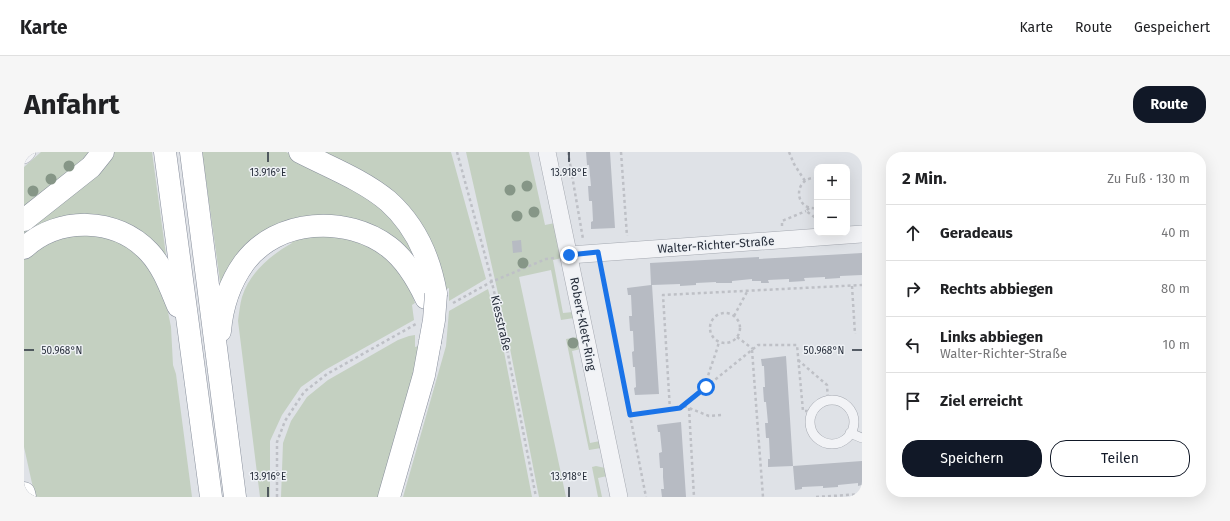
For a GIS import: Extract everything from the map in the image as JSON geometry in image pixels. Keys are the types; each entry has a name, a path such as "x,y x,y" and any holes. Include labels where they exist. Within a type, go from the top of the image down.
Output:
{"highway":[{"path":"24,220 91,167 104,152"},
{"path":"165,152 211,497"},
{"path":"191,152 216,360 235,497"},
{"path":"300,152 371,189 387,200 397,210 415,235 433,274 437,300 430,321 430,342 424,376 389,497"},
{"path":"24,248 40,236 66,226 104,226 130,236 150,252 158,262 168,282 189,337"},
{"path":"216,360 224,303 231,286 244,263 267,242 297,229 311,226 336,226 364,232 379,240 402,259 437,300"},
{"path":"24,493 25,497"}],"street":[{"path":"24,155 27,152"},
{"name":"Robert-Klett-Ring","path":"547,152 619,497"},
{"name":"Walter-Richter-Straße","path":"569,255 862,234"}],"lane":[{"path":"828,400 840,402 849,409 854,421 850,433 840,442 827,443 821,441 812,431 810,418 813,412 821,403 828,400"},
{"path":"850,433 862,438"}],"path":[{"name":"Kiesstraße","path":"457,152 504,334 536,497"},
{"path":"568,152 630,415 646,497"},
{"path":"621,152 628,251"},
{"path":"789,152 794,164 805,181"},
{"path":"814,178 810,178 805,181 800,188 799,193 802,202 809,208 814,208"},
{"path":"809,208 806,212 814,217"},
{"path":"437,300 491,282 546,259 569,255"},
{"path":"670,410 663,295 748,290 755,292 862,285"},
{"path":"852,286 856,334"},
{"path":"734,316 748,290"},
{"path":"720,314 730,314 734,316 738,319 740,328 737,337 729,343 719,341 710,330 713,320 720,314"},
{"path":"277,497 277,442 285,420 304,392 327,374 421,322"},
{"path":"737,337 753,350 763,497"},
{"path":"706,387 719,341"},
{"path":"630,415 680,408 758,345 797,345 803,412 813,412"},
{"path":"798,359 827,385 828,400"},
{"path":"683,406 709,416 722,415"},
{"path":"689,408 694,497"},
{"path":"816,497 862,494"}],"green space":[{"path":"41,152 97,152 24,208 24,167"},
{"path":"114,152 152,152 166,255 161,257 132,229 24,241 24,227 104,164"},
{"path":"202,152 286,152 353,187 394,219 424,269 396,244 305,220 221,288"},
{"path":"316,152 451,152 486,279 449,301 449,288 444,290 427,243"},
{"path":"466,152 529,152 545,225 555,223 562,258 553,260 563,313 573,312 574,318 561,320 551,270 519,277 566,497 539,497 507,333"},
{"path":"97,231 137,248 164,292 171,327 173,365 176,374 192,497 35,497 24,447 24,259 38,246 55,236"},
{"path":"328,232 386,253 406,278 415,303 412,305 414,320 325,370 301,387 282,415 270,441 270,497 260,497 238,321 241,300 250,280 262,265 276,253 292,243 288,238"},
{"path":"488,289 501,336 532,497 403,497 446,346 449,311"},
{"path":"415,335 415,347 419,346 416,363 378,497 281,497 283,443 291,421 307,397 328,380 398,340"},
{"path":"578,337 581,349 572,351 590,443 600,441 601,448 589,450 566,339"},
{"path":"596,466 605,468 607,476 598,478 602,497 598,497 592,467"}],"building":[{"path":"586,152 610,152 615,228 591,229 591,222 593,221 592,201 589,201 588,186 591,186"},
{"path":"521,240 522,252 513,253 512,241"},
{"path":"862,253 862,275 840,276 840,278 825,279 825,277 804,278 805,281 789,282 789,279 768,280 769,283 752,281 752,279 732,281 732,283 696,283 696,285 680,286 680,284 652,285 659,394 635,395 635,367 633,367 632,352 634,351 633,331 630,331 629,316 632,316 631,295 628,295 627,288 651,285 650,263"},
{"path":"786,356 793,466 768,467 768,459 770,459 769,438 766,438 765,423 768,423 766,402 764,402 764,366 762,366 761,359"},
{"path":"681,422 686,497 662,497 661,489 664,489 663,468 660,468 659,453 662,452 660,432 658,432 657,425"},
{"path":"862,461 862,485 858,486 858,483 838,485 838,487 802,487 802,489 795,490 793,466"}],"route":[{"path":"569,255 598,252 630,415 680,408 706,387"}]}
